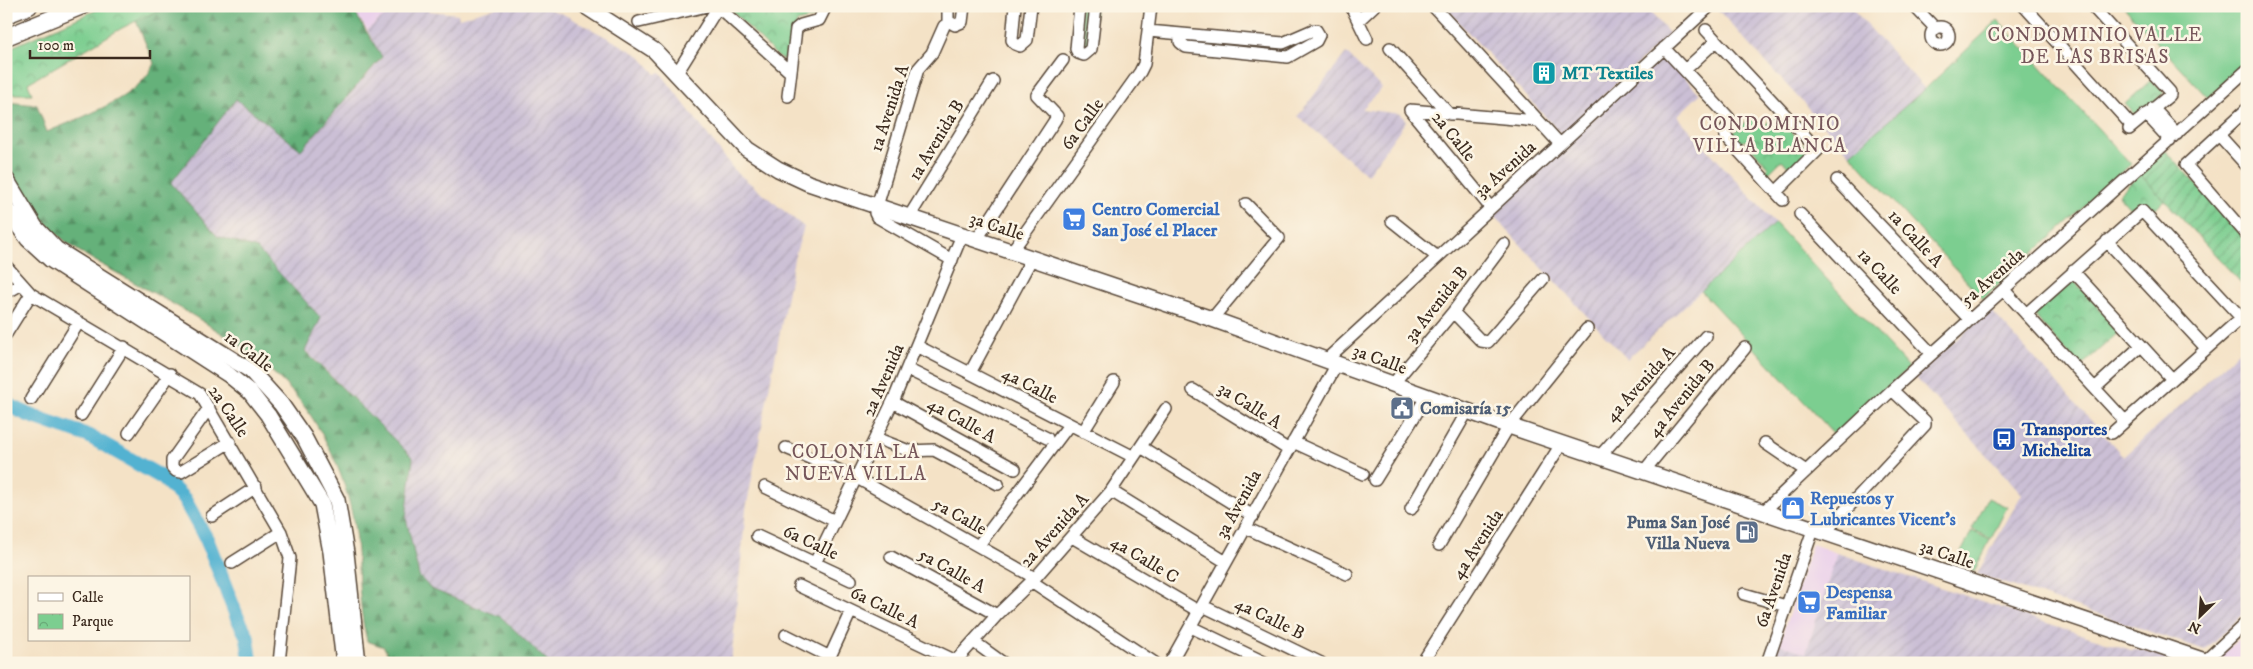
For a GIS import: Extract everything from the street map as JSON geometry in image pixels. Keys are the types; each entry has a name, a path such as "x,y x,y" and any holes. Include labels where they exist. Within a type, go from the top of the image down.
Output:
{"highway":[{"path":"6,15 29,6"},
{"path":"6,37 82,6"}],"main road":[{"name":"3a Calle","path":"585,6 643,42 677,73 742,144 758,157 808,183 1212,319 1509,426 1562,443 1604,451 1644,471 2201,661"},
{"name":"1a Calle","path":"6,179 36,227 56,249 250,371 281,404 304,437 331,485 337,500 345,544 358,663"},
{"name":"1a Calle","path":"6,209 28,239 51,260 229,375 250,392 263,408 322,504 330,542 344,663"}],"street":[{"path":"639,22 707,6"},
{"path":"677,73 718,6 790,72"},
{"path":"788,96 796,29 800,25 819,20 826,6"},
{"path":"948,6 948,21 955,25 962,22 964,6"},
{"path":"1015,6 1012,40 1020,46 1027,40 1031,6"},
{"path":"1080,6 1076,49 1078,53 1084,55 1091,49 1096,6"},
{"name":"6a Calle","path":"1012,251 1140,72 1144,64 1151,6"},
{"path":"1351,6 1367,39"},
{"path":"1358,21 1374,6"},
{"path":"1434,6 1560,144"},
{"name":"3a Avenida","path":"1170,663 1202,609 1291,446 1332,362 1436,256 1710,6"},
{"path":"1914,6 1935,28"},
{"path":"2024,6 2130,128 2170,95 2170,92 2092,6"},
{"name":"1a Avenida A","path":"877,206 918,69 932,53 944,26"},
{"path":"1148,30 1283,42 1314,30 1319,35 1316,41 1288,57 1186,47 1180,42 1180,34"},
{"path":"1664,48 1730,120 1725,131 1726,137 1780,196 1818,150 1706,30"},
{"path":"1685,70 1716,41"},
{"path":"1390,48 1449,114 1537,120"},
{"path":"776,58 788,60 792,58"},
{"name":"2a Avenida","path":"815,563 876,438 917,346 952,260 1057,116 1037,95 1063,60"},
{"name":"5a Avenida","path":"1763,512 1892,390 2247,70"},
{"name":"1a Avenida B","path":"909,217 992,81"},
{"path":"2247,109 2186,164 2186,167 2247,235"},
{"name":"2a Calle","path":"1449,114 1410,110 1490,207"},
{"path":"2149,111 2173,137"},
{"path":"2218,134 2247,166"},
{"name":"1a Calle A","path":"1837,180 1970,320"},
{"path":"1212,319 1279,238 1246,204"},
{"path":"877,206 877,217 952,260"},
{"path":"2026,314 2107,241 2144,211 2244,321 2206,348 2112,433"},
{"name":"1a Calle","path":"1800,214 1932,354"},
{"path":"1392,221 1436,256"},
{"path":"2107,241 2206,348"},
{"name":"3a Avenida B","path":"1393,384 1453,312 1504,244"},
{"path":"970,373 1032,258"},
{"name":"2a Calle","path":"6,266 31,294 170,374 200,394 230,442 281,532 290,558 280,644 280,663"},
{"path":"2073,271 2172,379"},
{"path":"1453,312 1481,341 1488,342 1543,279"},
{"path":"6,293 22,284"},
{"path":"2004,290 2125,421"},
{"path":"6,334 31,294"},
{"path":"31,399 79,322"},
{"path":"1439,545 1509,426 1587,329"},
{"name":"4a Avenida A","path":"1604,451 1705,334"},
{"name":"4a Calle","path":"917,346 1128,454"},
{"path":"2095,388 2141,346"},
{"path":"81,415 124,347"},
{"name":"4a Avenida B","path":"1644,471 1745,348"},
{"path":"907,369 1047,438"},
{"path":"129,433 170,374"},
{"path":"1083,432 1114,382"},
{"name":"3a Calle A","path":"1193,390 1291,446 1363,474"},
{"name":"6a Avenida","path":"1767,663 1786,606 1819,531 1925,425 1925,421 1892,390"},
{"path":"1375,480 1428,396"},
{"name":"4a Calle A","path":"892,402 1015,469"},
{"path":"209,408 172,460 173,469 181,472 230,442"},
{"name":"2a Avenida A","path":"955,662 996,615 1033,580 1111,491 1166,409"},
{"path":"1411,509 1468,410"},
{"path":"978,546 1069,425"},
{"path":"876,438 909,451 934,450 998,484"},
{"name":"4a Avenida","path":"1428,661 1562,443"},
{"path":"1765,443 1806,470"},
{"path":"1141,447 1253,516"},
{"name":"5a Calle","path":"786,448 857,478 978,546 1033,580 1155,663"},
{"path":"212,516 256,487"},
{"path":"765,487 836,521"},
{"path":"1111,491 1226,562"},
{"path":"1246,528 1347,574"},
{"path":"232,563 281,532"},
{"name":"6a Calle","path":"757,536 850,580"},
{"name":"4a Calle C","path":"1072,537 1202,609"},
{"name":"5a Calle A","path":"890,557 996,615"},
{"name":"6a Calle A","path":"800,586 955,662"},
{"path":"1744,594 1786,606"},
{"name":"4a Calle B","path":"1202,609 1321,663"},
{"path":"786,635 830,661 851,611"},
{"path":"2201,661 2247,622"},
{"path":"1191,627 1266,663"},
{"path":"974,642 1003,663"}],"shaded area":[{"path":"351,6 398,6 367,30"},
{"path":"398,6 423,6 430,11 458,14 459,18 501,6 540,6 563,14 621,45 640,56 656,74 660,72 735,171 804,227 794,259 746,509 731,663 549,663 501,617 431,589 419,576 406,518 413,458 305,350 257,249 217,236 171,183 236,98 302,149 382,58 367,30"},
{"name":"MT Textiles","path":"1444,6 1645,6 1670,34 1561,134"},
{"path":"1722,6 1850,6 1925,89 1850,154 1718,10"},
{"path":"1346,53 1382,88 1362,109 1401,114 1406,121 1367,175 1298,116"},
{"path":"1664,55 1700,94 1677,116 1775,223 1627,359 1493,215 1493,211 1501,209 1507,199 1559,152 1563,152 1569,147 1566,144"},
{"path":"1990,309 2124,457 2247,344 2247,611 2205,650 1977,574 2022,494 1915,377"},
{"path":"1812,544 1837,553 1806,653 1779,644"},
{"path":"1837,553 2065,629 2131,650 2145,650 2182,663 1772,663 1779,644 1806,653"},
{"path":"2247,632 2247,663 2236,663 2218,657"}],"green space":[{"path":"122,6 167,6 122,28 28,83 32,94 6,94 6,52 14,46 101,8 111,10"},
{"path":"167,6 351,6 382,57 301,150 236,99 171,183 217,236 257,249 321,318 305,351 413,458 406,518 419,576 431,589 501,617 549,663 392,663 384,647 367,641 360,598 354,525 348,496 338,467 309,413 274,374 230,339 182,309 95,261 67,242 40,216 11,177 7,170 5,159 6,102 37,105 47,132 108,105 137,86 147,75 154,63 136,21"},
{"path":"727,6 822,6 816,17 797,22 788,59 780,59"},
{"path":"1080,6 1096,6 1089,53 1076,46"},
{"path":"2123,6 2247,6 2247,63 2208,98"},
{"path":"1998,20 2131,164 1983,299 1850,154 1925,89"},
{"path":"2151,80 2164,93 2137,117 2125,104"},
{"path":"1753,115 1764,126 1776,115 1811,153 1791,170 1782,160 1768,174 1765,171 1769,167 1744,140 1740,144 1731,135"},
{"path":"2165,150 2247,241 2247,289 2140,174"},
{"path":"2140,174 2164,200 2151,213 2142,204 2133,212 2118,195"},
{"path":"1775,223 1909,368 1835,435 1701,291"},
{"path":"2072,279 2120,331 2080,367 2033,314"},
{"path":"1988,498 2007,507 1991,539 1972,529"},
{"path":"1972,531 1990,540 1974,572 1956,562"}],"waterway":[{"path":"6,404 29,415 89,436 163,478 184,499 207,540 237,617 247,636 251,663"}],"place":[{"name":"MT Textiles","path":"1544,73"},
{"name":"Centro Comercial San José el Placer","path":"1074,219"},
{"name":"Comisaría 15","path":"1402,408"},
{"name":"Transportes Michelita","path":"2004,439"},
{"name":"Repuestos y Lubricantes Vicent's","path":"1793,508"},
{"name":"Puma San José Villa Nueva","path":"1747,532"},
{"name":"Despensa Familiar","path":"1809,602"}],"district":[{"name":"CONDOMINIO VALLE DE LAS BRISAS","path":"2095,45"},
{"name":"CONDOMINIO VILLA BLANCA","path":"1770,134"},
{"name":"COLONIA LA NUEVA VILLA","path":"856,462"}]}
